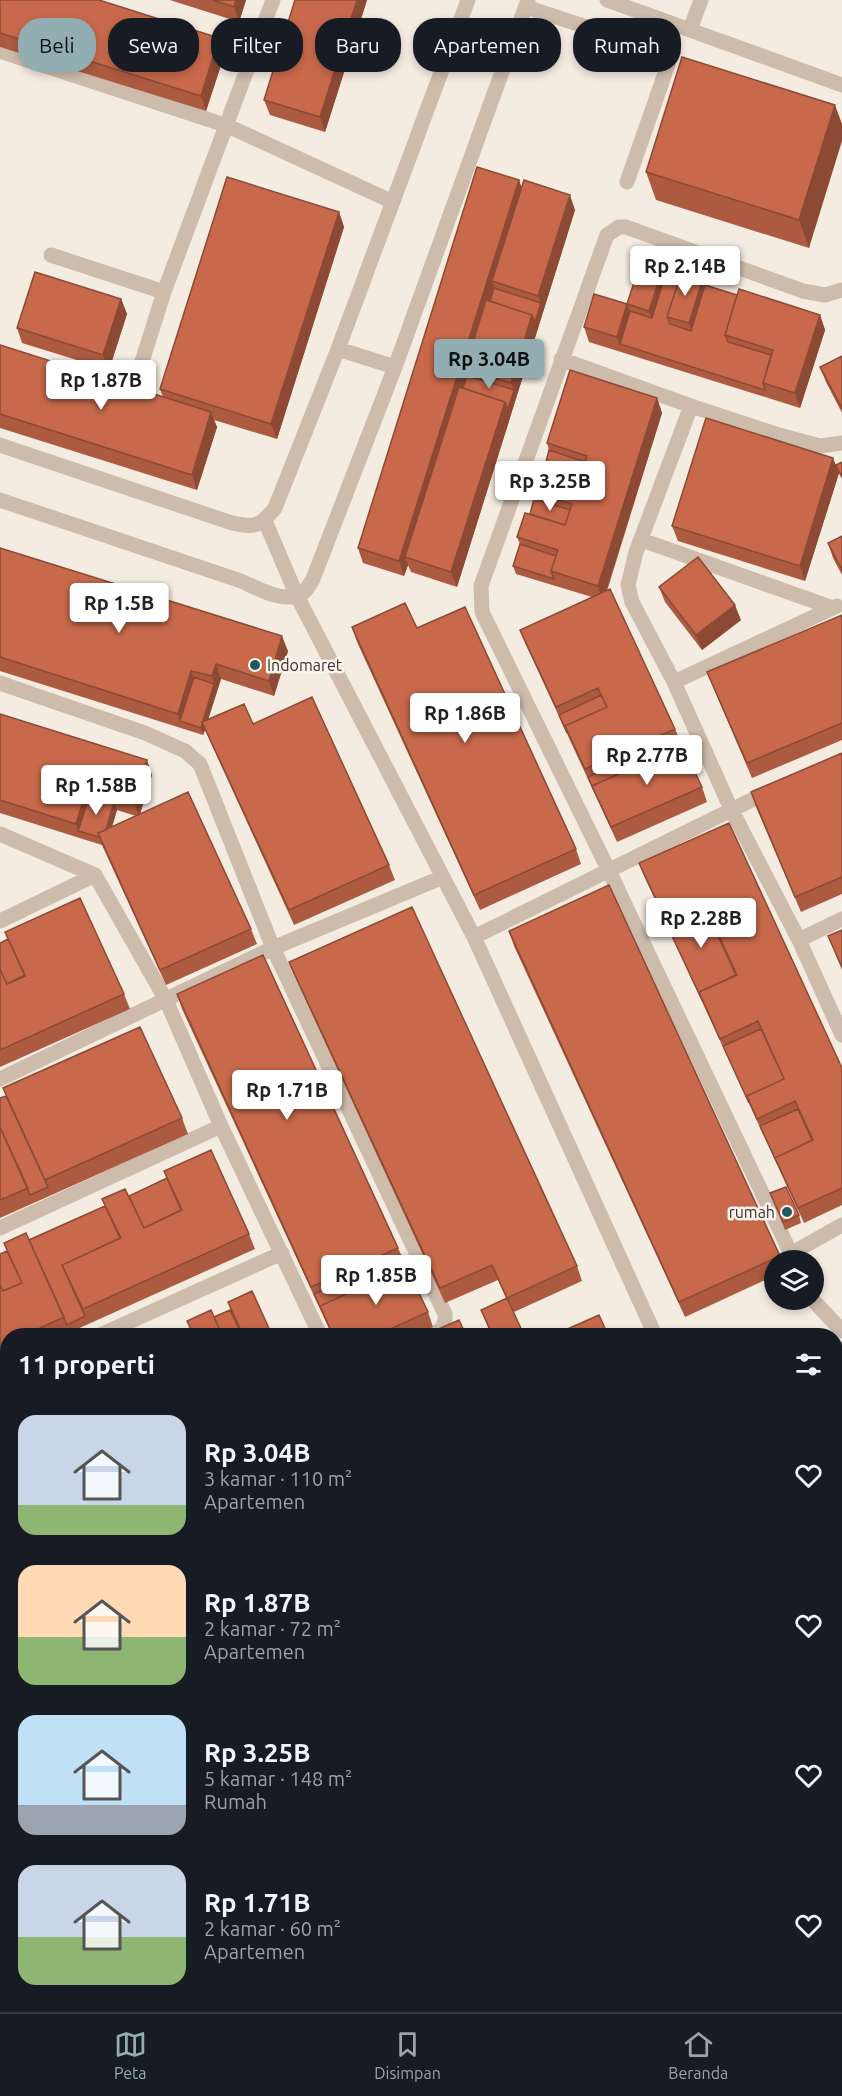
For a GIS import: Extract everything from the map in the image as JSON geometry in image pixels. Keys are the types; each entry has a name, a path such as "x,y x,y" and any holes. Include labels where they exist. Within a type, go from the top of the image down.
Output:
{"street":[{"path":"138,374 164,292 228,126 273,0"},
{"path":"0,445 229,522 250,527 265,521 275,508 338,349 468,0"},
{"path":"607,0 842,85"},
{"path":"690,30 701,0"},
{"path":"0,500 241,581 278,596 297,596 304,593 313,579 395,367 527,4 664,53 670,59 627,182"},
{"path":"0,51 228,126 393,202"},
{"path":"790,1250 609,871 482,612 481,586 607,235 619,227 634,230 803,291 825,294 842,290"},
{"path":"51,255 164,292"},
{"path":"338,349 395,367"},
{"path":"561,359 691,406 820,446 842,443"},
{"path":"691,406 636,552 628,585 632,602 674,682 731,809 798,940 842,1035"},
{"path":"265,521 297,596 474,937 653,1328"},
{"path":"642,540 838,605"},
{"path":"674,682 838,605"},
{"path":"0,683 145,734 186,751 200,764 273,948 445,1314 446,1321 442,1328"},
{"path":"474,937 779,787"},
{"path":"0,834 95,875 166,1000 221,1126 317,1328"},
{"path":"0,921 95,875"},
{"path":"0,1079 273,948 443,877"},
{"path":"798,940 842,919"},
{"path":"0,1228 221,1126"},
{"path":"804,1250 842,1225"},
{"path":"116,1328 282,1253"},
{"path":"822,1310 839,1328"}],"building":[{"path":"0,0 99,0 156,18 108,18 108,67 96,63 96,18 18,18 18,39 0,33"},
{"path":"213,0 236,0 234,7"},
{"path":"295,0 357,0 351,18 315,18 315,72 334,72 320,117 264,100 273,72 303,72 303,18 289,18"},
{"path":"199,32 211,35 211,64 201,96 124,72 199,72"},
{"path":"682,57 835,105 799,220 646,172 677,72 681,72"},
{"path":"477,167 519,180 399,561 358,548"},
{"path":"227,177 339,212 271,424 160,389"},
{"path":"524,180 570,195 538,296 492,281"},
{"path":"642,258 664,265 649,311 627,304"},
{"path":"682,271 703,278 689,323 667,317"},
{"path":"35,272 121,299 103,355 17,328"},
{"path":"666,272 680,277 667,317 670,324 691,331 705,285 737,295 725,335 728,342 771,355 763,383 765,390 620,344 630,311 652,318"},
{"path":"494,288 541,303 535,322 532,315 490,301"},
{"path":"739,289 820,315 795,393 763,383 773,350 725,335"},
{"path":"594,294 627,304 617,337 584,327"},
{"path":"486,300 532,315 511,383 465,369"},
{"path":"0,345 211,412 192,475 0,414"},
{"path":"842,356 842,408 820,367"},
{"path":"570,370 657,398 598,586 551,571 558,550 517,537 525,513 565,525 572,504 532,491 540,464 581,477 587,456 547,443"},
{"path":"467,376 514,390 508,409 505,402 463,388"},
{"path":"459,387 505,402 451,572 405,557"},
{"path":"706,418 833,458 800,566 672,526"},
{"path":"549,450 585,462 581,477 545,466"},
{"path":"842,462 842,477 836,465"},
{"path":"534,499 570,510 565,525 530,514"},
{"path":"842,536 842,570 828,543"},
{"path":"520,544 556,556 551,571 554,579 513,566"},
{"path":"0,548 282,636 269,681 216,664 212,676 191,671 178,714 0,657"},
{"path":"698,557 735,605 696,635 659,587"},
{"path":"610,589 675,729 585,769 565,726 607,707 598,688 556,707 520,630"},
{"path":"405,603 417,628 465,607 576,849 474,895 352,627"},
{"path":"842,615 842,723 747,763 707,672"},
{"path":"194,677 214,684 201,728 180,721"},
{"path":"601,695 607,707 565,726 567,733 559,715"},
{"path":"312,697 389,865 289,910 202,722 244,704 253,724"},
{"path":"0,714 147,760 134,802 87,787 76,824 0,800"},
{"path":"677,736 682,745 592,786 595,793 588,777"},
{"path":"682,745 702,787 611,827 592,786"},
{"path":"842,753 842,877 795,897 751,792"},
{"path":"188,792 251,929 160,970 98,833"},
{"path":"90,795 114,802 106,830 98,833 99,837 78,831"},
{"path":"729,823 842,1068 842,1188 798,1208 775,1158 813,1140 795,1101 757,1119 747,1096 784,1079 758,1021 720,1039 699,992 737,975 702,899 664,916 639,863"},
{"path":"609,885 777,1250 764,1250 764,1263 679,1302 509,931"},
{"path":"80,898 124,994 0,1050 0,969 7,984 25,975 5,932"},
{"path":"704,906 736,975 699,992 702,1000 666,923"},
{"path":"412,907 577,1266 507,1298 492,1265 440,1288 289,962"},
{"path":"842,930 842,967 828,936"},
{"path":"8,939 25,976 7,984 0,969 0,943"},
{"path":"263,955 398,1248 311,1287 177,994"},
{"path":"140,1027 182,1118 45,1180 3,1088"},
{"path":"761,1029 784,1079 747,1096 749,1103 723,1046"},
{"path":"6,1096 48,1187 30,1195 0,1127 0,1098"},
{"path":"798,1109 812,1140 775,1158 778,1165 760,1126"},
{"path":"0,1127 28,1188 0,1200"},
{"path":"211,1150 249,1234 83,1309 62,1265 121,1238 102,1199 125,1189 144,1228 182,1210 164,1171"},
{"path":"167,1178 181,1210 144,1228 129,1196"},
{"name":"rumah","path":"786,1187 799,1215 783,1222 770,1193"},
{"path":"105,1206 120,1238 62,1265 85,1316 67,1325 29,1240"},
{"path":"26,1233 64,1317 40,1328 0,1328 0,1285 3,1291 22,1283 4,1243"},
{"path":"7,1251 22,1283 3,1291 0,1285 0,1254"},
{"path":"400,1255 406,1266 320,1306 323,1313 314,1294"},
{"path":"406,1266 428,1312 393,1328 330,1328 320,1306"},
{"path":"252,1291 269,1328 240,1328 228,1302"},
{"path":"507,1298 521,1328 490,1328 481,1310"},
{"path":"211,1310 219,1328 190,1328 187,1321"},
{"path":"230,1310 239,1328 219,1328 214,1317"},
{"path":"599,1315 605,1328 570,1328"},
{"path":"459,1320 463,1328 441,1328"}],"place":[{"name":"Indomaret","path":"255,665"},
{"name":"rumah","path":"787,1212"}]}
